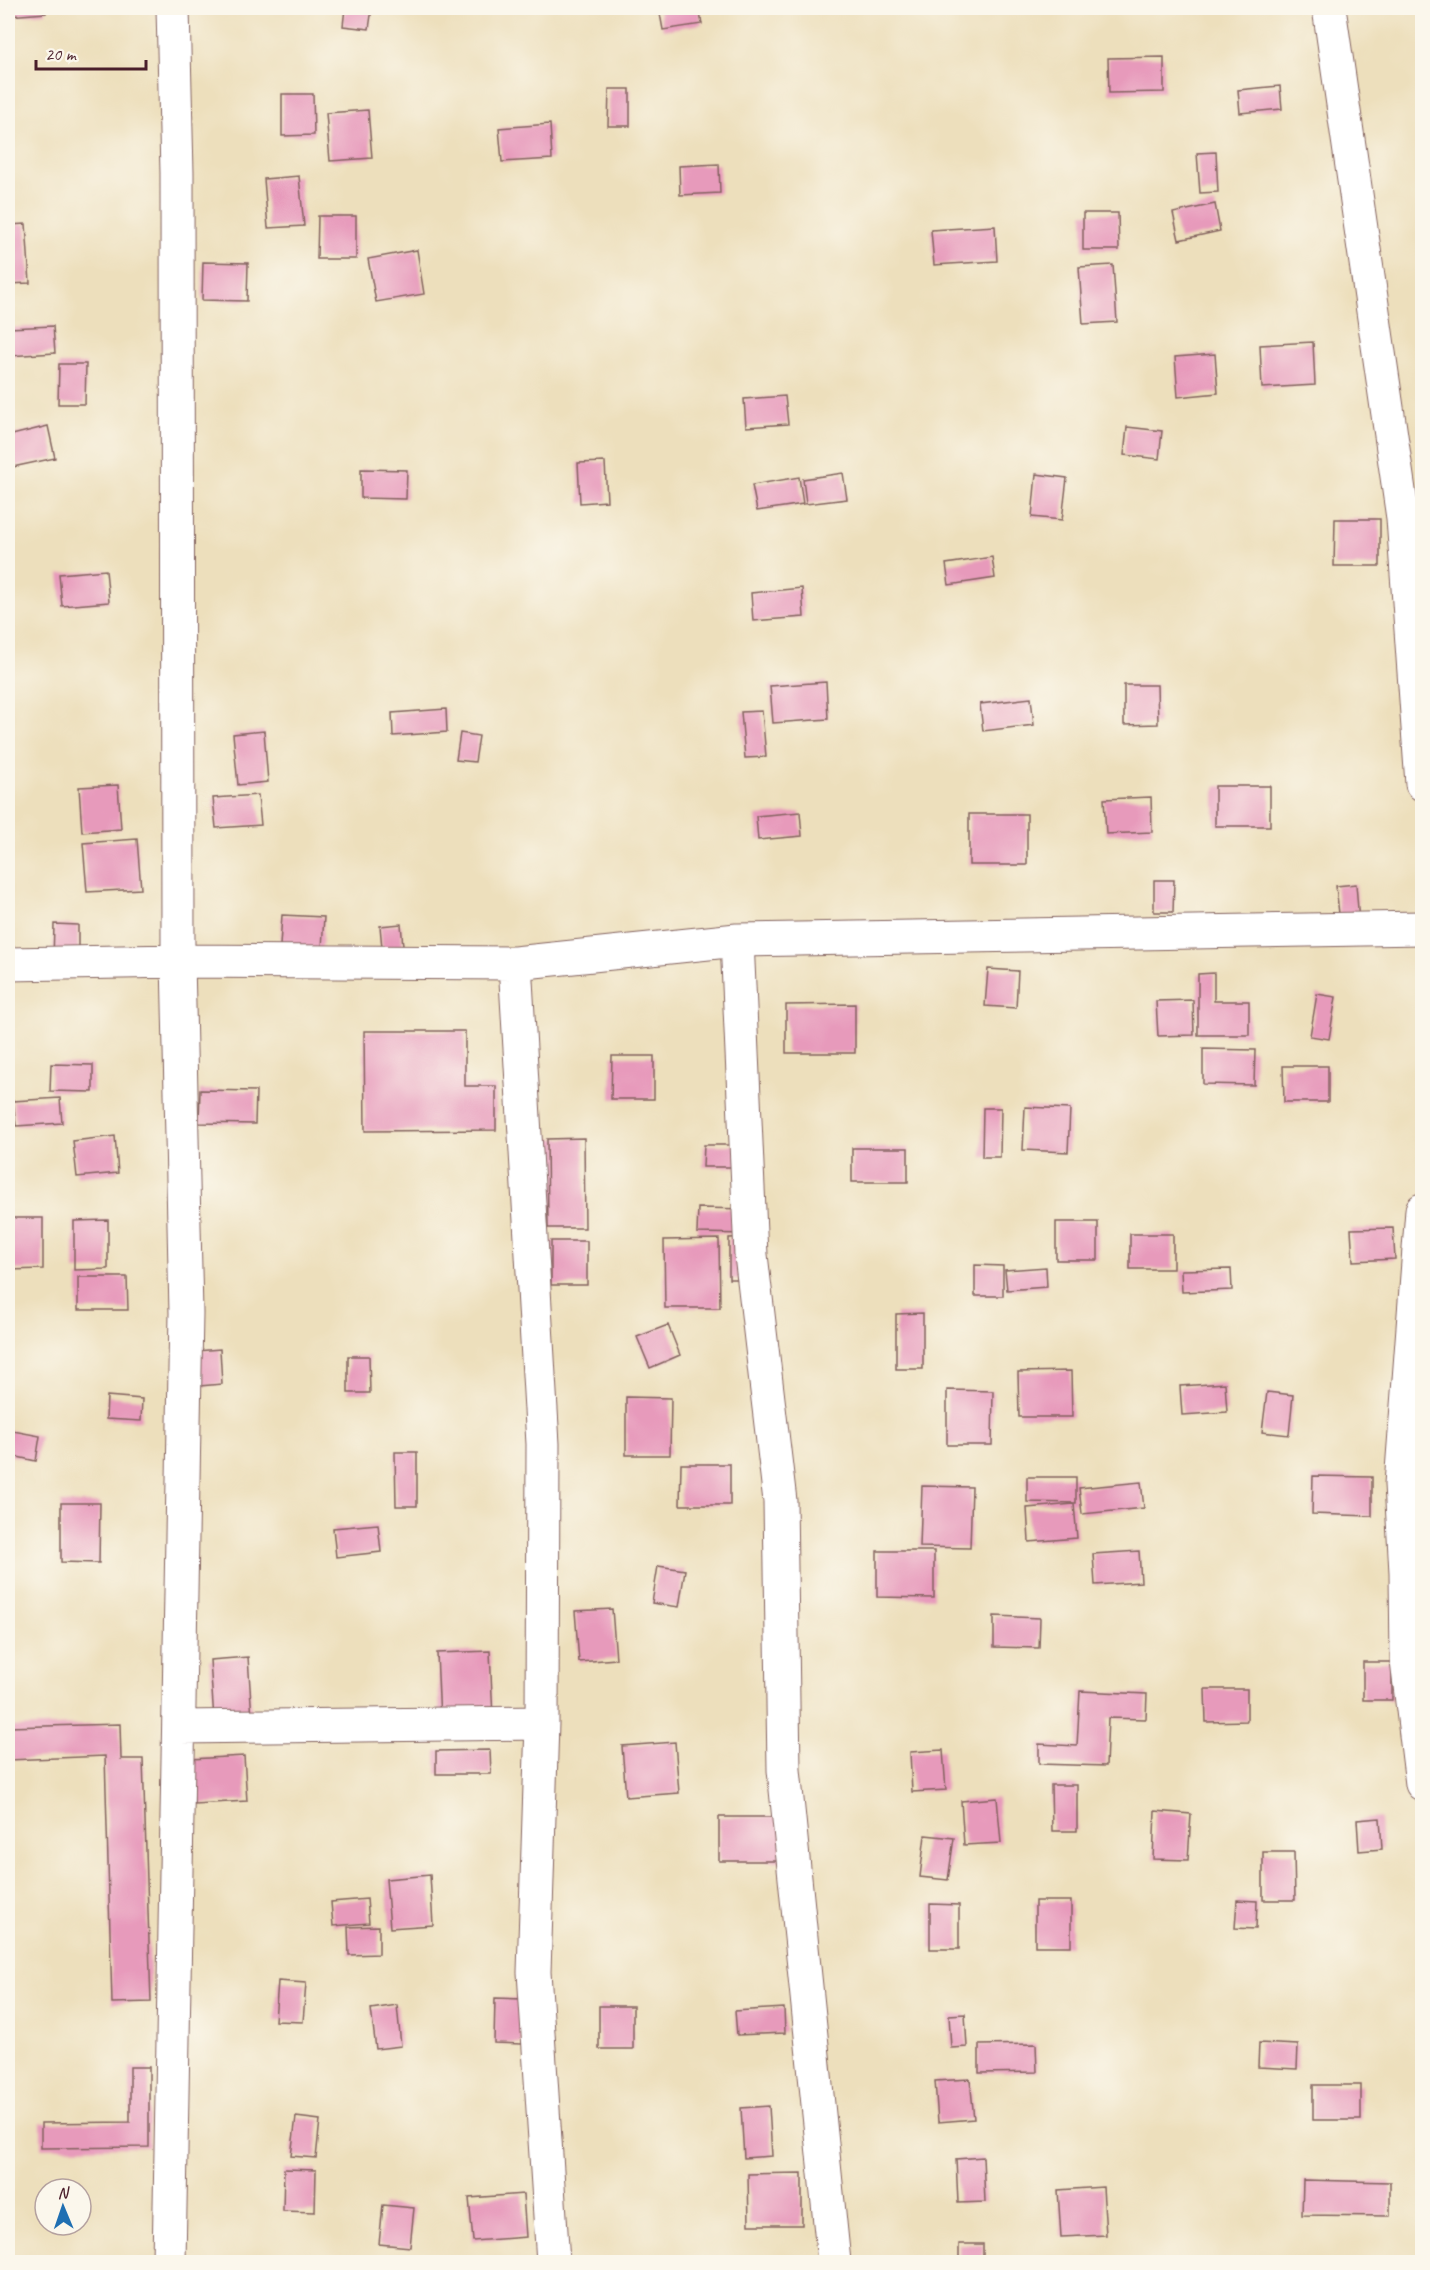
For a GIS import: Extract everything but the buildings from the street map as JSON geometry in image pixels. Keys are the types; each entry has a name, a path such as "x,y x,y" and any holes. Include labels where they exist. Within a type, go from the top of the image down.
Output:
{"street":[{"path":"169,2262 186,1313 178,961 177,173 173,8"},
{"path":"1329,8 1403,518 1422,784"},
{"path":"8,964 178,961 515,963 737,940 1422,928"},
{"path":"737,940 752,1255 780,1501 784,1770 834,2262"},
{"path":"515,963 543,1444 542,1723 534,1972 553,2262"},
{"path":"1422,1210 1401,1484 1406,1572 1407,1661 1422,1784"},
{"path":"180,1727 542,1723"}]}
